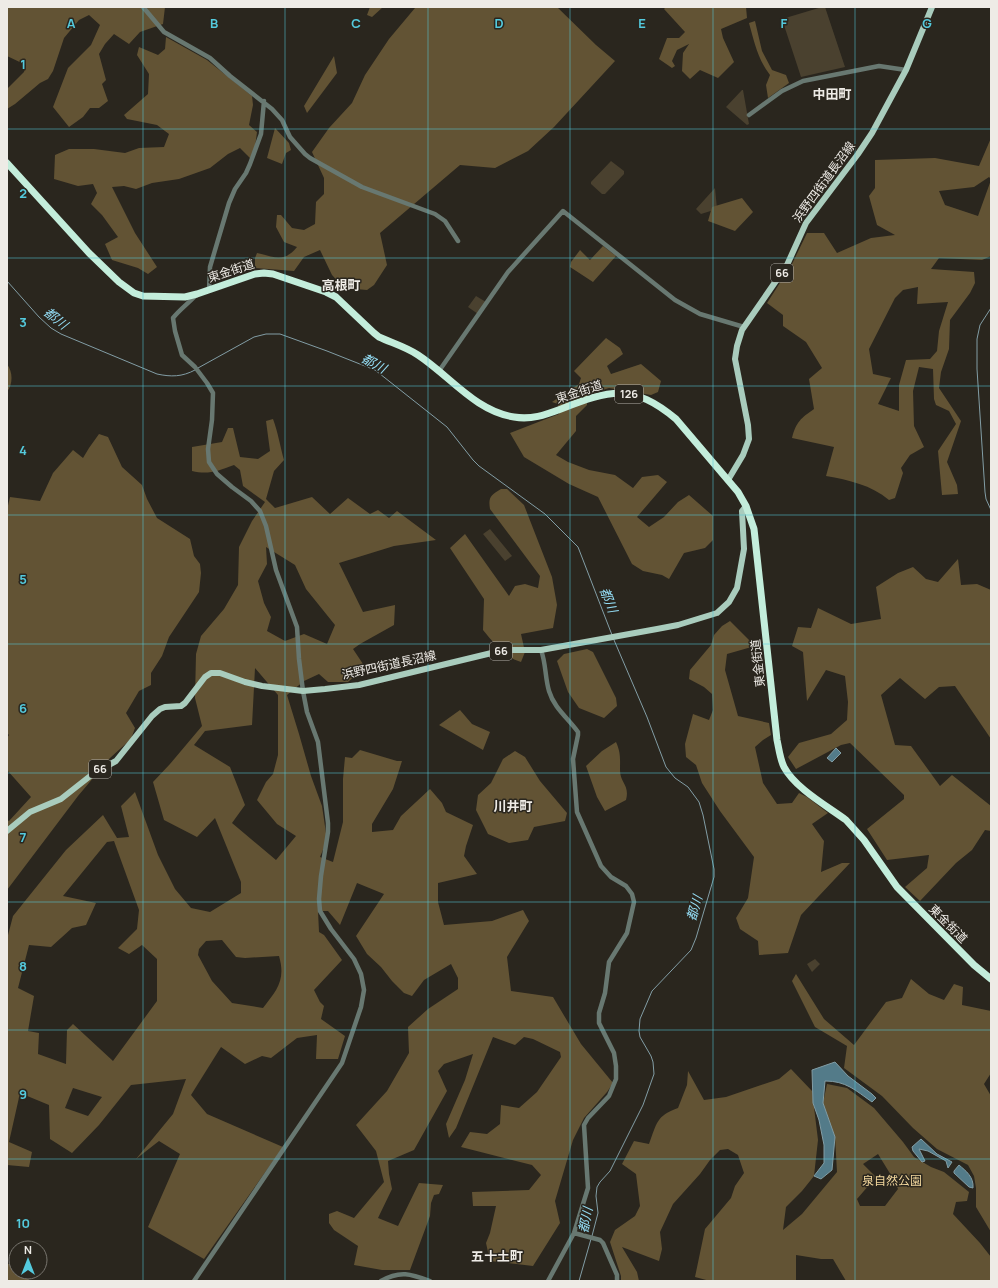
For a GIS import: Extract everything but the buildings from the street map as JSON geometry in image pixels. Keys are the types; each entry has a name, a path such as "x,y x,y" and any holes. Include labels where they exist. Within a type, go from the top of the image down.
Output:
{"highway":[{"name":"東金街道","path":"7,163 89,253 131,292 142,296 185,297 255,274 264,273 286,278 336,297 379,337 412,351 485,408 495,412 514,417 533,418 592,397 608,394 628,394 645,398 658,405 676,419 728,480 746,506 754,529 777,740 784,766 791,778 802,788 846,820 864,840 897,887 974,965 991,979"}],"main road":[{"name":"浜野四街道長沼線","path":"728,480 743,455 749,439 748,425 735,359 736,346 744,327 787,265 806,223 872,133 906,70 932,7"},
{"name":"浜野四街道長沼線","path":"7,831 30,812 61,799 94,773 116,761 155,712 165,707 176,707 185,703 208,674 216,672 255,685 303,691 359,685 504,650 541,650 678,625 720,611 733,598 737,588 744,549 742,511 746,506"}],"street":[{"path":"143,7 164,32 210,58 230,76 264,101 282,120 290,137 310,158 362,187 435,214 444,221 458,241"},
{"path":"749,115 782,91 803,81 879,66 906,70"},
{"path":"209,290 209,274 229,203 235,189 246,173 261,134 264,101"},
{"path":"439,371 508,272 563,211 675,300 700,314 744,327"},
{"path":"194,1281 342,1063 361,1007 364,990 361,974 354,959 331,929 320,911 319,899 321,876 328,823 318,742 307,712 303,691 297,627 276,570 266,526 260,511 251,501 216,474 209,462 208,448 212,420 211,388 195,367 182,355 173,324 173,318 177,312 191,301 196,294"},
{"path":"541,650 546,681 551,696 560,712 578,732 573,759 577,812 601,866 611,877 626,886 632,894 634,902 628,933 609,962 605,993 599,1013 599,1023 614,1053 616,1079 609,1096 588,1118 584,1125 588,1188 574,1232 548,1281"},
{"path":"574,1232 600,1240 603,1243 618,1276 617,1281"},
{"path":"380,1281 392,1275 411,1274 430,1281"}],"shaded area":[{"path":"7,7 165,7 163,24 140,32 129,44 114,34 105,44 99,54 106,80 102,84 108,101 99,108 90,108 83,117 69,127 53,107 68,68 91,45 100,25 89,15 79,20 64,38 53,71 48,79 40,83 7,109 7,89 24,72 26,65 7,56"},
{"path":"370,7 383,7 372,17 367,15"},
{"path":"415,7 557,7 596,45 615,61 554,127 528,151 495,168 460,165 380,233 387,265 374,285 367,290 344,288 332,275 320,250 304,257 294,271 255,268 255,258 257,253 279,258 288,255 297,247 284,242 276,227 277,215 281,215 292,228 304,230 315,224 316,202 324,194 324,178 312,152 329,128 352,103 365,75 389,39"},
{"path":"666,7 746,7 747,18 721,29 723,38 734,62 718,78 700,70 690,79 682,71 683,53 689,44 677,50 672,61 675,66 672,68 659,59 667,38 679,38 685,32 664,9"},
{"path":"825,7 845,67 801,77 782,19"},
{"path":"755,21 762,51 772,70 786,75 789,83 768,98 766,85 770,75 759,57 749,23"},
{"path":"166,37 207,60 252,96 253,105 249,125 257,132 254,155 250,158 240,148 228,154 210,168 179,179 152,183 136,189 124,186 112,187 135,233 157,267 148,274 138,268 112,260 105,244 118,237 102,215 91,204 97,193 93,184 78,186 54,179 55,155 69,149 94,149 125,153 139,148 164,147 169,134 157,125 127,119 124,115 148,94 149,74 137,55 139,47 158,55 165,49"},
{"path":"334,56 337,73 307,113 304,106"},
{"path":"742,90 749,124 747,125 726,107"},
{"path":"275,128 289,143 291,150 286,153 282,164 267,158"},
{"path":"991,138 991,179 989,177 974,187 939,191 945,205 978,216 991,180 991,256 982,260 939,258 931,269 974,272 975,283 970,293 950,320 949,349 941,372 939,388 961,421 947,462 957,485 958,494 942,495 938,451 956,424 949,411 936,405 934,399 933,369 919,367 913,391 914,426 924,447 910,455 901,468 903,473 895,498 889,500 875,490 843,479 826,476 834,447 792,438 795,428 800,421 814,409 809,379 822,368 806,342 783,326 783,315 767,303 792,264 807,233 824,233 837,253 871,238 895,235 877,225 869,196 875,188 875,160 935,158 979,166","holes":["918,287 917,304 948,302 939,331 937,351 930,359 906,360 899,385 899,411 878,404 891,378 873,374 869,349 895,298 903,290"]},
{"path":"611,161 624,171 624,174 605,194 602,194 591,184 591,182"},
{"path":"715,188 717,209 701,214 696,209"},
{"path":"742,198 753,212 735,231 708,221 712,207"},
{"path":"603,246 616,256 593,282 570,267 571,262 580,250 590,260"},
{"path":"476,296 486,302 478,314 468,307"},
{"path":"606,338 620,348 623,354 607,366 611,374 641,364 661,381 658,392 651,395 609,388 587,395 587,405 576,416 576,431 556,455 568,462 589,470 615,475 633,488 642,477 658,475 667,482 637,517 649,527 664,517 678,502 689,495 713,516 713,540 705,548 684,553 669,579 662,575 643,571 632,564 598,497 569,484 524,457 510,433 559,414 558,404 552,402 579,384 581,378 574,371"},
{"path":"7,364 12,378 7,392"},
{"path":"273,419 284,460 274,471 266,499 275,508 312,497 330,514 348,498 370,514 378,510 389,518 397,511 436,540 394,546 339,563 363,612 395,605 394,625 353,649 365,667 348,682 328,682 319,674 304,681 287,695 311,776 322,806 327,840 320,857 333,862 343,822 343,779 345,757 352,758 360,750 397,761 402,761 393,789 372,824 372,832 393,830 401,816 430,789 442,803 446,812 473,825 464,856 477,874 438,883 438,902 444,925 492,921 523,910 529,921 507,957 511,991 553,997 581,1044 613,1083 584,1118 573,1140 555,1201 560,1223 533,1266 490,1261 486,1243 490,1233 496,1206 473,1206 472,1192 529,1190 541,1175 532,1165 461,1147 470,1132 487,1134 500,1124 501,1105 519,1108 537,1092 561,1057 560,1052 533,1039 524,1037 515,1045 493,1037 456,1128 449,1138 446,1124 465,1080 473,1054 444,1064 438,1071 447,1091 414,1150 388,1161 392,1189 378,1218 398,1226 419,1183 443,1185 439,1194 434,1195 431,1203 430,1216 410,1270 382,1270 354,1265 358,1246 334,1230 329,1223 329,1214 337,1211 354,1218 384,1182 376,1151 356,1125 387,1091 409,1053 408,1027 428,1009 458,989 458,978 451,964 424,980 412,996 404,993 392,981 381,967 367,954 356,936 384,894 357,883 340,925 328,911 318,911 319,932 324,935 342,960 314,990 320,1002 324,1006 321,1019 345,1036 338,1059 316,1059 317,1035 297,1038 271,1058 262,1056 245,1064 221,1047 191,1095 207,1114 283,1147 204,1259 148,1227 180,1154 159,1141 136,1159 173,1114 186,1079 131,1085 99,1125 72,1153 50,1139 49,1105 20,1093 9,1142 32,1152 29,1167 7,1165 7,939 13,916 66,850 103,815 117,838 129,837 121,806 135,792 158,855 175,889 191,908 210,912 241,893 241,882 215,818 197,837 164,820 153,782 202,726 195,698 196,654 201,636 224,609 238,585 239,547 252,521 265,502 243,486 240,470 234,465 213,472 203,473 192,471 192,447 222,442 228,428 233,428 240,457 258,459 270,451 266,421","holes":["266,547 295,565 306,589 335,625 327,644 304,634 285,641 267,631 271,617 264,603 258,581 267,564","255,668 278,695 278,755 273,774 266,782 257,800 277,824 296,836 276,860 232,823 245,805 230,767 194,745 205,731 252,725","114,841 139,910 137,929 118,948 129,954 142,945 157,959 157,1001 113,1061 73,1024 67,1030 66,1064 38,1054 39,1033 28,1031 34,996 18,988 29,945 51,947 72,928 86,925 96,903 63,896 107,842","222,940 236,957 245,958 279,956 281,964 281,978 279,984 263,1008 232,1003 212,981 198,955 199,949 206,941","73,1088 102,1097 88,1116 65,1108"]},
{"path":"99,434 108,437 122,467 142,485 147,499 157,518 190,539 194,556 200,564 201,573 199,592 169,637 162,656 151,673 151,685 139,691 126,713 135,728 131,739 110,758 78,796 7,890 7,820 9,821 31,797 7,770 7,738 9,735 7,733 7,510 10,497 40,501 53,473 73,450 83,458"},
{"path":"501,489 507,489 524,505 552,577 557,605 553,628 521,634 525,652 521,662 505,653 483,630 484,599 450,548 465,534 509,596 515,586 525,584 538,588 540,576 490,509 489,502 491,497"},
{"path":"490,529 512,556 505,561 483,534"},
{"path":"958,559 961,585 977,584 991,590 991,739 955,686 939,687 925,699 900,678 881,695 895,745 911,746 940,786 952,775 991,806 991,831 985,830 972,850 956,863 920,901 905,887 927,868 929,855 887,860 867,829 904,799 904,795 850,743 841,745 796,769 788,757 799,743 831,734 847,720 848,702 845,676 826,670 807,701 803,652 792,646 798,627 811,628 818,608 851,624 881,619 876,587 898,573 913,567 926,579 938,582"},
{"path":"730,621 755,646 727,654 725,670 738,716 769,723 771,735 755,747 763,783 777,804 792,803 799,793 807,797 828,813 812,824 824,841 821,872 842,863 850,863 801,915 788,953 759,955 758,941 740,929 736,918 748,898 754,857 720,811 702,783 696,765 686,757 685,744 693,714 709,720 713,710 712,694 704,687 689,679 690,670 711,645 714,635 722,626"},
{"path":"587,649 593,652 616,698 617,706 604,718 579,708 568,692 557,661 564,654"},
{"path":"460,710 472,724 490,732 483,750 439,725"},
{"path":"616,742 620,759 620,774 626,787 627,795 626,800 605,811 597,797 586,766 602,751"},
{"path":"515,751 525,757 540,781 567,813 565,821 534,827 528,840 509,843 488,834 476,810 478,795 491,783 503,759"},
{"path":"815,959 820,964 812,972 807,964"},
{"path":"796,974 824,1019 854,1045 886,1002 902,998 911,979 929,994 944,1000 954,984 963,987 962,1005 991,1011 991,1073 984,1084 991,1096 991,1232 976,1207 976,1188 974,1176 968,1165 937,1149 913,1128 882,1096 844,1068 847,1046 815,1027 792,981"},
{"name":"泉自然公園","path":"791,1069 812,1091 818,1140 814,1176 786,1207 783,1230 802,1214 837,1172 835,1137 823,1103 827,1084 847,1088 874,1108 914,1157 931,1167 944,1172 969,1192 967,1201 956,1202 953,1214 991,1257 991,1281 846,1281 833,1259 821,1259 796,1255 796,1281 710,1281 695,1277 705,1229 731,1198 735,1186 744,1173 738,1155 728,1149 720,1150 710,1160 700,1174 673,1204 660,1232 662,1249 659,1261 622,1247 637,1272 639,1281 621,1281 621,1276 610,1242 615,1230 635,1216 640,1206 636,1174 622,1164 634,1141 649,1144 656,1125 661,1117 678,1108 687,1085 688,1071 704,1100 726,1097 779,1079","holes":["878,1154 898,1189 885,1206 860,1206 857,1199 876,1177 863,1164"]},
{"path":"7,1264 8,1280 28,1281 7,1281"}],"water":[{"path":"836,748 841,753 832,762 827,758"},
{"path":"835,1062 848,1076 876,1098 872,1102 845,1084 825,1081 823,1103 835,1137 832,1170 821,1179 814,1176 824,1163 824,1145 819,1120 813,1103 812,1070"},
{"path":"921,1139 937,1154 952,1162 948,1168 946,1161 928,1151 919,1149 925,1161 922,1162 913,1151 912,1147"},
{"path":"959,1165 971,1177 973,1188 969,1187 954,1173"}],"waterway":[{"name":"都川","path":"7,281 39,317 51,328 61,334 157,374 176,376 195,370"},
{"path":"991,308 980,325 977,339 977,369 985,492 986,499 991,510"},
{"name":"都川","path":"198,368 254,337 266,334 280,334 375,370 447,427 479,466 545,514 578,547 612,635"},
{"name":"都川","path":"592,1236 598,1213 596,1196 597,1187 610,1171 643,1105 654,1074 651,1056 640,1037 640,1019 652,991 691,950 714,877 714,869 699,802 688,787 675,778 666,767 647,717 614,640"},
{"name":"都川","path":"579,1281 591,1239"}],"district":[{"name":"中田町","path":"832,94"},
{"name":"高根町","path":"341,285"},
{"name":"川井町","path":"513,806"},
{"name":"五十土町","path":"497,1256"}]}
